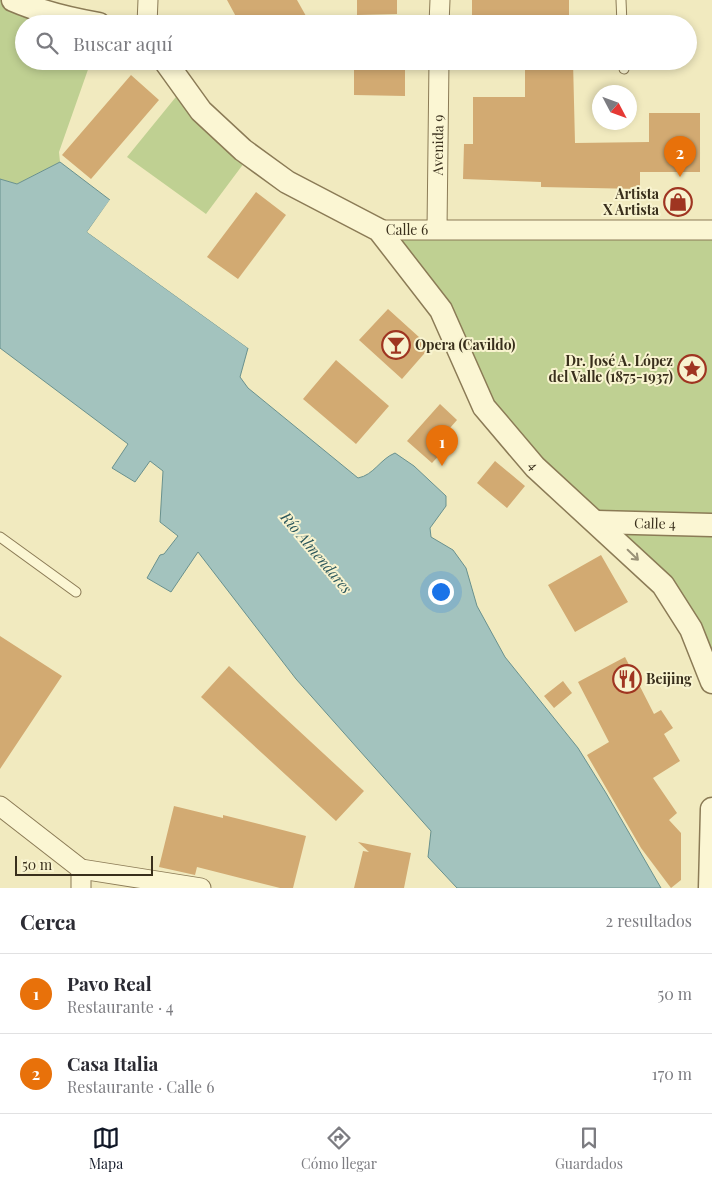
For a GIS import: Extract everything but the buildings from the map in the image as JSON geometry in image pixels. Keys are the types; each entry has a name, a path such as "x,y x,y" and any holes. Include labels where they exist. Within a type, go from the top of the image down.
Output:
{"street":[{"path":"13,0 36,10 55,15"},
{"path":"147,15 148,0"},
{"path":"439,15 440,0"},
{"name":"Calle 6","path":"172,70 202,111 243,150 287,182 378,230 712,230"},
{"name":"Avenida 9","path":"437,229 439,70"},
{"name":"4","path":"378,230 441,310 484,407 535,467 663,584 690,629 712,682"},
{"name":"Calle 4","path":"597,522 712,525"},
{"path":"0,806 81,869 201,888"},
{"path":"710,888 712,812"},
{"path":"81,869 81,888"}],"lane":[{"path":"621,0 622,15"},
{"path":"0,537 76,592"}],"green space":[{"path":"0,0 13,0 67,15 15,15 15,70 88,70 59,152 60,162 17,184 0,179"},
{"path":"184,87 250,155 206,214 127,157"},
{"path":"379,230 712,230 712,682 691,629 484,407 441,310"}],"water":[{"name":"Río Almendares","path":"60,162 110,200 87,232 248,348 240,377 248,388 358,478 368,474 395,453 414,466 446,496 446,506 430,528 431,537 453,550 466,568 477,606 505,657 578,748 661,888 457,888 428,857 431,831 296,679 198,552 171,592 147,578 160,555 164,554 178,536 160,522 163,471 150,461 135,482 112,468 128,444 0,348 0,179 17,184"}],"pier":[{"path":"111,198 112,201 90,231 250,345 248,348 87,232"}],"place":[{"name":"Casa Italia","path":"680,177"},
{"name":"Artista X Artista","path":"678,202"},
{"name":"Opera (Cavildo)","path":"396,345"},
{"name":"Dr. José A. López del Valle (1875-1937)","path":"692,369"},
{"name":"Pavo Real","path":"442,466"},
{"name":"Beijing","path":"627,679"}]}
